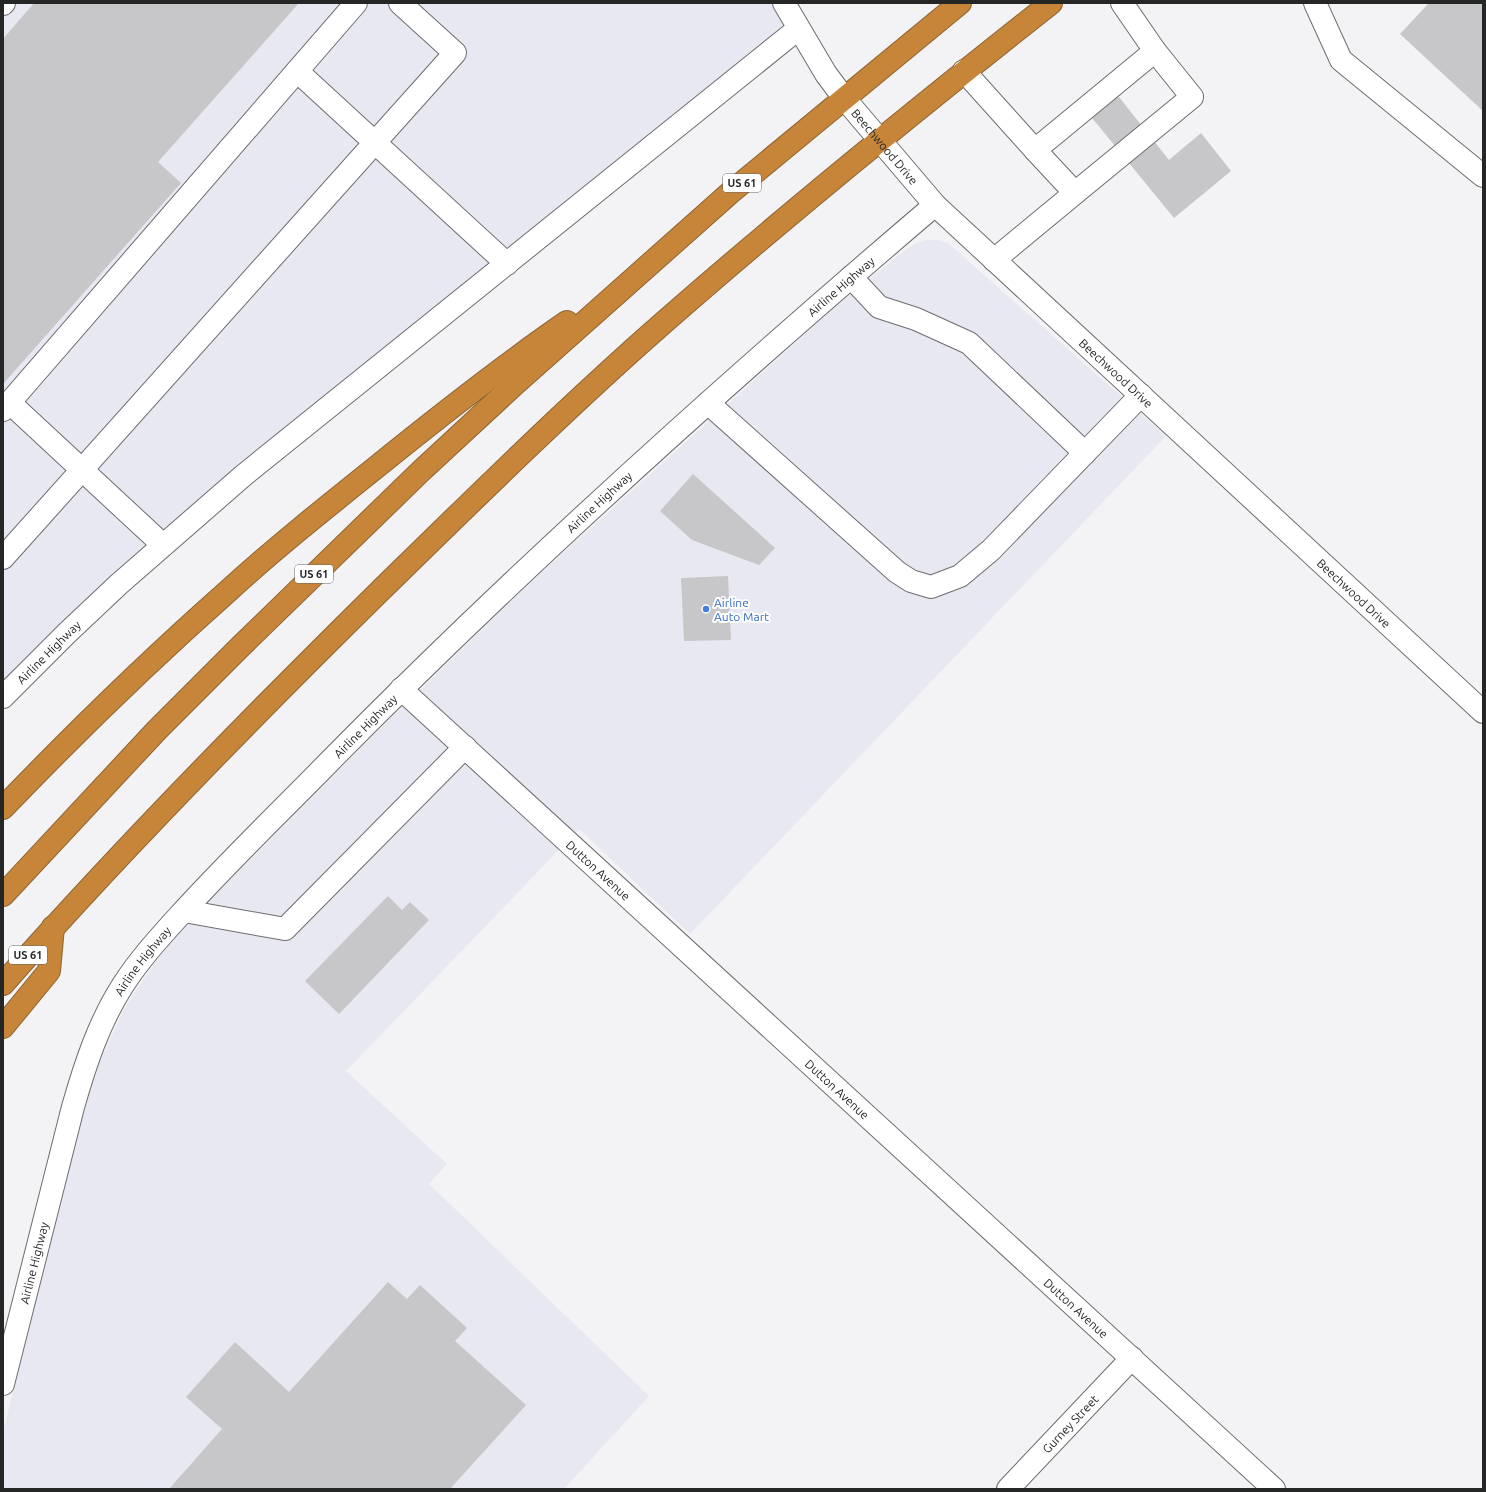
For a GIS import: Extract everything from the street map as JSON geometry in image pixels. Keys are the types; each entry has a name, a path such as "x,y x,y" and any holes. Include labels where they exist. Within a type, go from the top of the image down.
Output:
{"highway":[{"name":"US 61","path":"3,895 157,730 263,624 421,471 642,270 731,192 960,3"},
{"name":"US 61","path":"3,984 53,927 217,754 431,541 559,419 701,290 879,140 1050,3"},
{"path":"3,808 126,684 227,591 266,558 431,423 518,356 642,270"},
{"path":"3,1027 49,971 53,927"}],"street":[{"path":"163,545 81,470 6,406 356,3"},
{"path":"3,558 455,53 400,3"},
{"name":"Beechwood Drive","path":"784,3 826,74 844,98 935,205 1483,712"},
{"path":"994,260 1192,97 1155,51 1122,3"},
{"path":"1315,3 1341,60 1483,176"},
{"name":"Airline Highway","path":"3,697 67,633 163,545 316,417 798,29"},
{"path":"1035,150 1155,51"},
{"path":"298,71 507,264"},
{"path":"964,71 1074,193"},
{"name":"Airline Highway","path":"3,1384 73,1107 83,1073 94,1044 122,986 144,955 208,885 401,689 488,605 618,484 708,403 935,205"},
{"path":"851,277 880,307 916,319 969,343 1085,453"},
{"path":"708,403 897,572 911,581 931,587 960,576 991,550 1141,395"},
{"name":"Dutton Avenue","path":"401,689 1274,1489"},
{"path":"184,911 285,929 465,747"},
{"name":"Gurney Street","path":"1008,1489 1132,1358"}],"shaded area":[{"path":"3,3 784,3 798,29 163,545 3,698"},
{"path":"926,240 938,240 948,243 1166,436 690,934 579,829 346,1071 447,1164 429,1184 649,1396 564,1489 3,1489 3,1432 81,1121 100,1061 124,1009 153,965 187,923 371,738 521,591 836,306 904,251 916,243"}],"building":[{"path":"34,3 299,3 158,162 181,183 3,384 3,39"},
{"path":"1429,3 1483,3 1483,111 1400,34"},
{"path":"1115,92 1169,160 1201,133 1231,171 1174,218 1088,113"},
{"path":"693,474 775,548 759,565 692,540 660,511"},
{"name":"Airline Auto Mart","path":"728,576 731,640 684,641 681,578"},
{"path":"388,896 402,910 410,902 429,920 339,1014 305,981"},
{"path":"388,1282 407,1299 420,1285 467,1328 455,1341 526,1405 450,1489 169,1489 222,1429 186,1397 235,1342 289,1392"}],"place":[{"name":"Airline Auto Mart","path":"706,609"}]}
